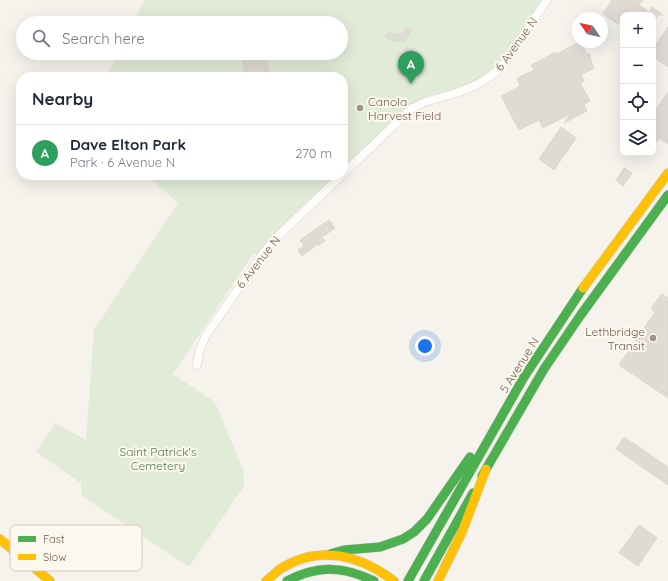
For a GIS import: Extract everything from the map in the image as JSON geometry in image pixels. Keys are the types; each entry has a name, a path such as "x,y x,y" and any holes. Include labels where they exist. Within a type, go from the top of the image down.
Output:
{"main road":[{"name":"5 Avenue N","path":"408,581 524,377 589,279 668,173"},
{"name":"5 Avenue N","path":"424,581 536,382 580,316 668,195"},
{"path":"266,581 285,567 297,561 344,550 380,547 404,539 414,532 427,519 474,452 494,429"},
{"path":"438,581 462,532 486,469"},
{"path":"0,539 10,547"},
{"path":"0,544 10,554"},
{"path":"325,555 354,558 366,562 394,581"},
{"path":"287,581 308,571 327,568 353,571 374,581"},
{"path":"28,571 38,581"},
{"path":"38,571 50,581"}],"street":[{"name":"6 Avenue N","path":"348,168 411,109 425,102 456,94 485,80 498,71 547,0"},
{"name":"6 Avenue N","path":"197,365 199,352 205,337 254,265 274,240 336,180"}],"green space":[{"path":"144,0 547,0 508,58 485,80 411,109 348,169 348,72 108,72 114,60 348,60 348,16 136,16"},
{"name":"Saint Patrick's Cemetery","path":"152,180 337,180 262,255 253,254 173,374 215,402 243,470 244,486 189,567 142,536 142,525 126,525 81,495 81,483 36,452 55,423 86,440 94,330 178,203"}],"building":[{"path":"612,0 643,0 639,5 649,12 620,12 620,23 618,24 608,17 608,12 604,12"},
{"path":"652,7 663,15 658,15 656,18 656,12 649,12"},
{"path":"668,27 668,67 656,59 656,45"},
{"path":"406,28 411,31 405,41 392,41 385,36 389,31 394,35 403,33"},
{"path":"572,46 572,48 584,48 587,54 589,53 594,68 581,75 584,81 580,83 590,101 584,104 587,111 564,123 570,114 543,128 539,120 519,130 501,96 520,86 517,78 534,70 531,65 556,52 557,54"},
{"path":"408,47 418,53 414,60 404,52"},
{"path":"242,60 266,60 269,72 245,72"},
{"path":"668,92 668,144 659,138 656,142 656,110"},
{"path":"561,127 576,138 554,170 539,159"},
{"path":"624,168 632,173 623,186 616,180"},
{"path":"329,220 335,228 322,237 325,241 319,245 318,244 302,256 298,250 304,246 300,240"},
{"name":"Lethbridge Transit","path":"662,294 668,298 668,398 619,365 655,312 651,308"},
{"path":"624,437 668,467 668,485 616,449"},
{"path":"639,525 657,538 638,566 619,553"}],"traffic: fast":[{"path":"482,476 544,369 580,316 668,195"},
{"path":"408,581 524,377 583,288"},
{"path":"330,554 344,550 380,547 403,539 414,532 427,519 470,457"},
{"path":"424,581 473,493"},
{"path":"287,581 309,572 330,569 352,572 374,581"}],"traffic: slow":[{"path":"583,288 668,173"},
{"path":"438,581 462,532 486,469"},
{"path":"0,539 10,547"},
{"path":"266,581 280,569 295,561 324,555 353,559 381,572 394,581"},
{"path":"38,571 50,581"}],"place":[{"name":"Dave Elton Park","path":"411,84"},
{"name":"Canola Harvest Field","path":"360,108"},
{"name":"Lethbridge Transit","path":"653,338"}]}
